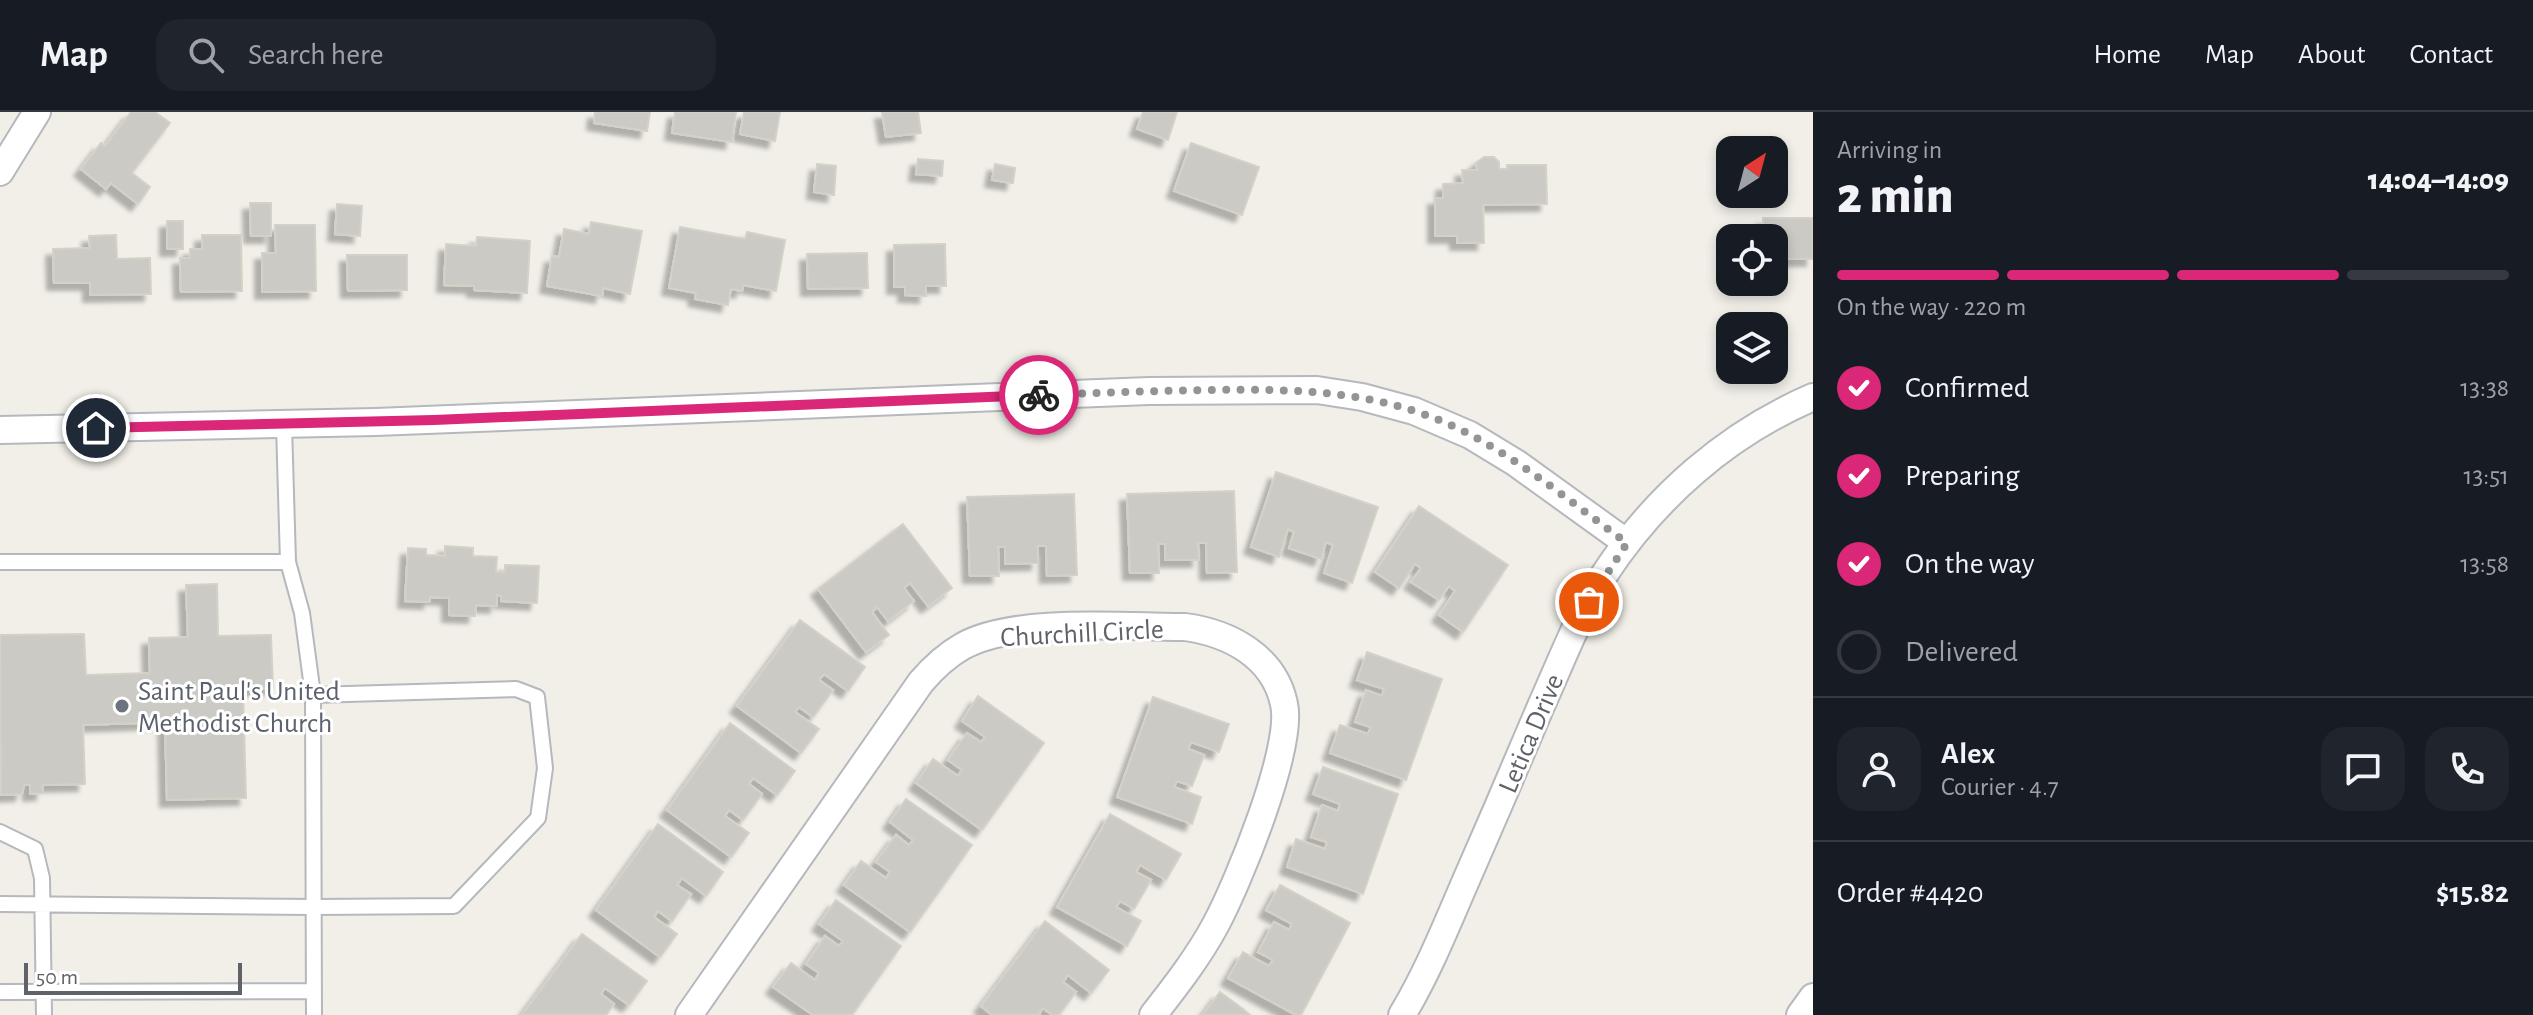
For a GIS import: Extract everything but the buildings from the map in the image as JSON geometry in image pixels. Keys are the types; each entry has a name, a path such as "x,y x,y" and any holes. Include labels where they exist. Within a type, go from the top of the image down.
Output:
{"street":[{"path":"0,172 37,112"},
{"path":"0,430 284,425 1122,392 1317,390 1362,397 1414,411 1470,435 1516,463 1627,543"},
{"name":"Letica Drive","path":"1402,1015 1456,904 1576,627 1604,575 1627,543 1677,486 1759,425 1813,397"},
{"name":"Churchill Circle","path":"689,1015 921,682 950,654 978,639 1019,629 1185,627 1227,637 1260,660 1277,681 1285,706 1285,734 1268,794 1215,925 1153,1015"},
{"path":"1800,1015 1813,997"}],"lane":[{"path":"284,425 288,562 302,613 313,695 314,1015"},
{"path":"0,562 288,562"},
{"path":"0,904 454,906 538,818 545,768 537,697 516,689 313,695"},
{"path":"0,832 35,849 42,878 44,1015"},
{"path":"0,992 314,991"}],"way so far":[{"path":"1039,395 1317,390 1362,397 1414,411 1470,435 1516,463 1627,543 1589,602"}],"place":[{"name":"Saint Paul's United Methodist Church","path":"122,706"}],"route":[{"path":"96,428 434,420 1039,395"}]}
